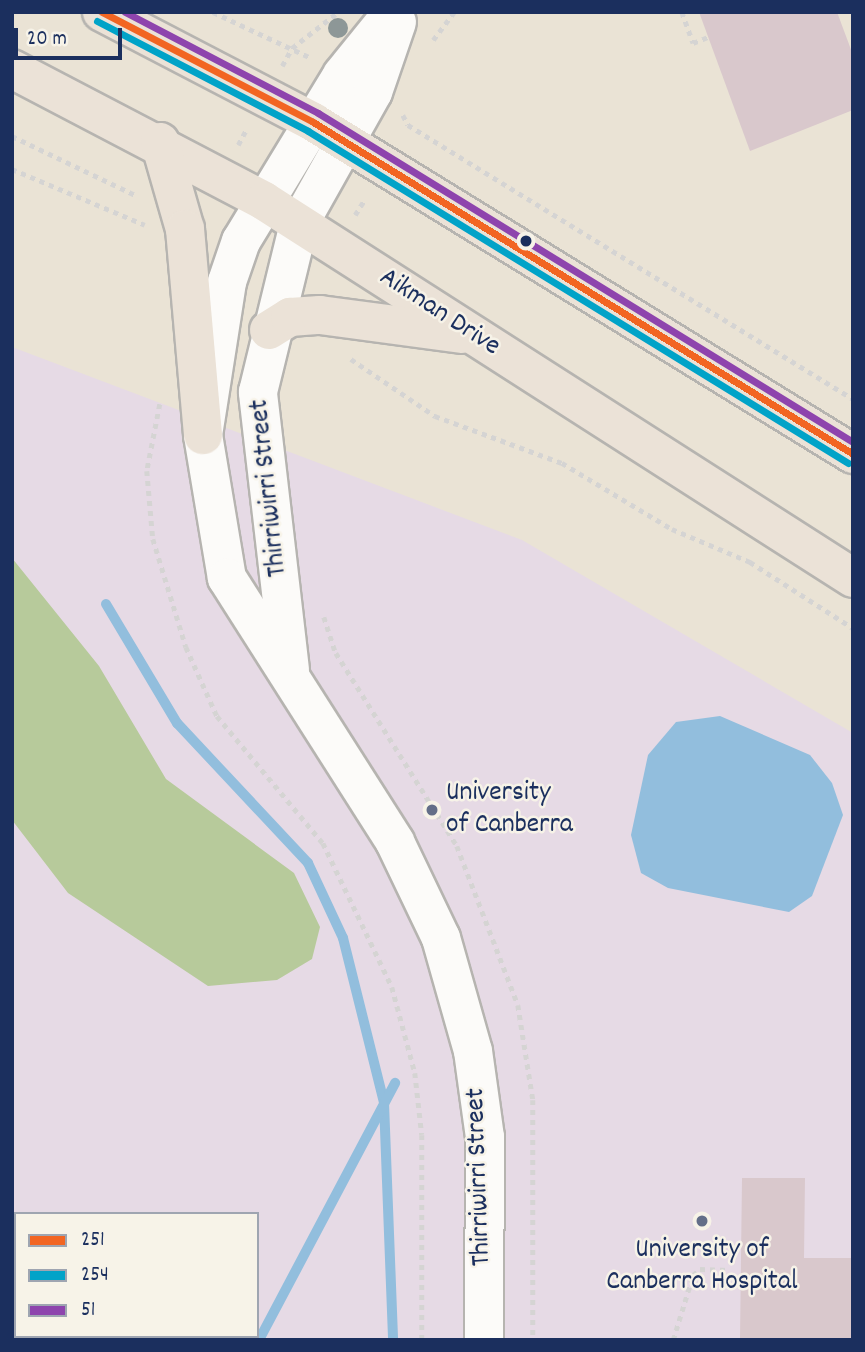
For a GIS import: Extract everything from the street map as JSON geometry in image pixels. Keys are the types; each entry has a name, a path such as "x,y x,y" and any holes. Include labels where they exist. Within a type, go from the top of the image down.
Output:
{"main road":[{"path":"102,12 313,122 853,454"},
{"name":"Aikman Drive","path":"12,69 160,142 264,201 853,578"},
{"path":"160,142 185,229 203,435"},
{"path":"269,330 290,317 320,315 475,336"}],"street":[{"name":"Thirriwirri Street","path":"393,12 313,122 264,201 228,282 203,435 228,578 395,842 441,938 473,1051 485,1137 484,1340"},
{"name":"Thirriwirri Street","path":"292,682 258,392 269,330 299,224 347,144 400,12"}],"path":[{"path":"213,12 292,48 338,12"},
{"path":"682,12 693,43 708,37"},
{"path":"398,106 408,125 853,399"},
{"path":"336,247 408,125"},
{"path":"12,136 150,203"},
{"path":"12,169 150,227"},
{"path":"344,355 435,416 562,463 672,529 750,562 853,628"},
{"path":"161,399 147,471 153,538 186,647 217,716 323,843 392,987 415,1073 422,1135 422,1340"},
{"path":"673,1340 693,1275 700,1269 729,1270"}],"shaded area":[{"name":"University of Canberra","path":"12,347 522,540 853,733 853,1340 12,1340"}],"green space":[{"path":"12,558 99,666 166,779 294,873 320,927 312,959 277,980 208,986 68,893 12,820"}],"water":[{"path":"720,716 810,755 832,783 843,815 812,896 789,912 668,888 641,873 631,835 648,755 676,722"}],"building":[{"path":"699,12 837,12 853,55 853,110 750,151"},
{"path":"742,1178 805,1178 804,1258 853,1258 853,1340 740,1340"}],"waterway":[{"path":"106,604 177,723 308,863 343,938 384,1103 393,1340"},
{"path":"259,1340 395,1083"}],"transit line":[{"name":"251","path":"102,12 313,122 853,454"},
{"name":"51","path":"125,12 318,113 853,442"},
{"name":"254","path":"97,21 308,131 848,463"}],"place":[{"name":"University of Canberra","path":"432,810"},
{"name":"University of Canberra Hospital","path":"702,1221"}]}
